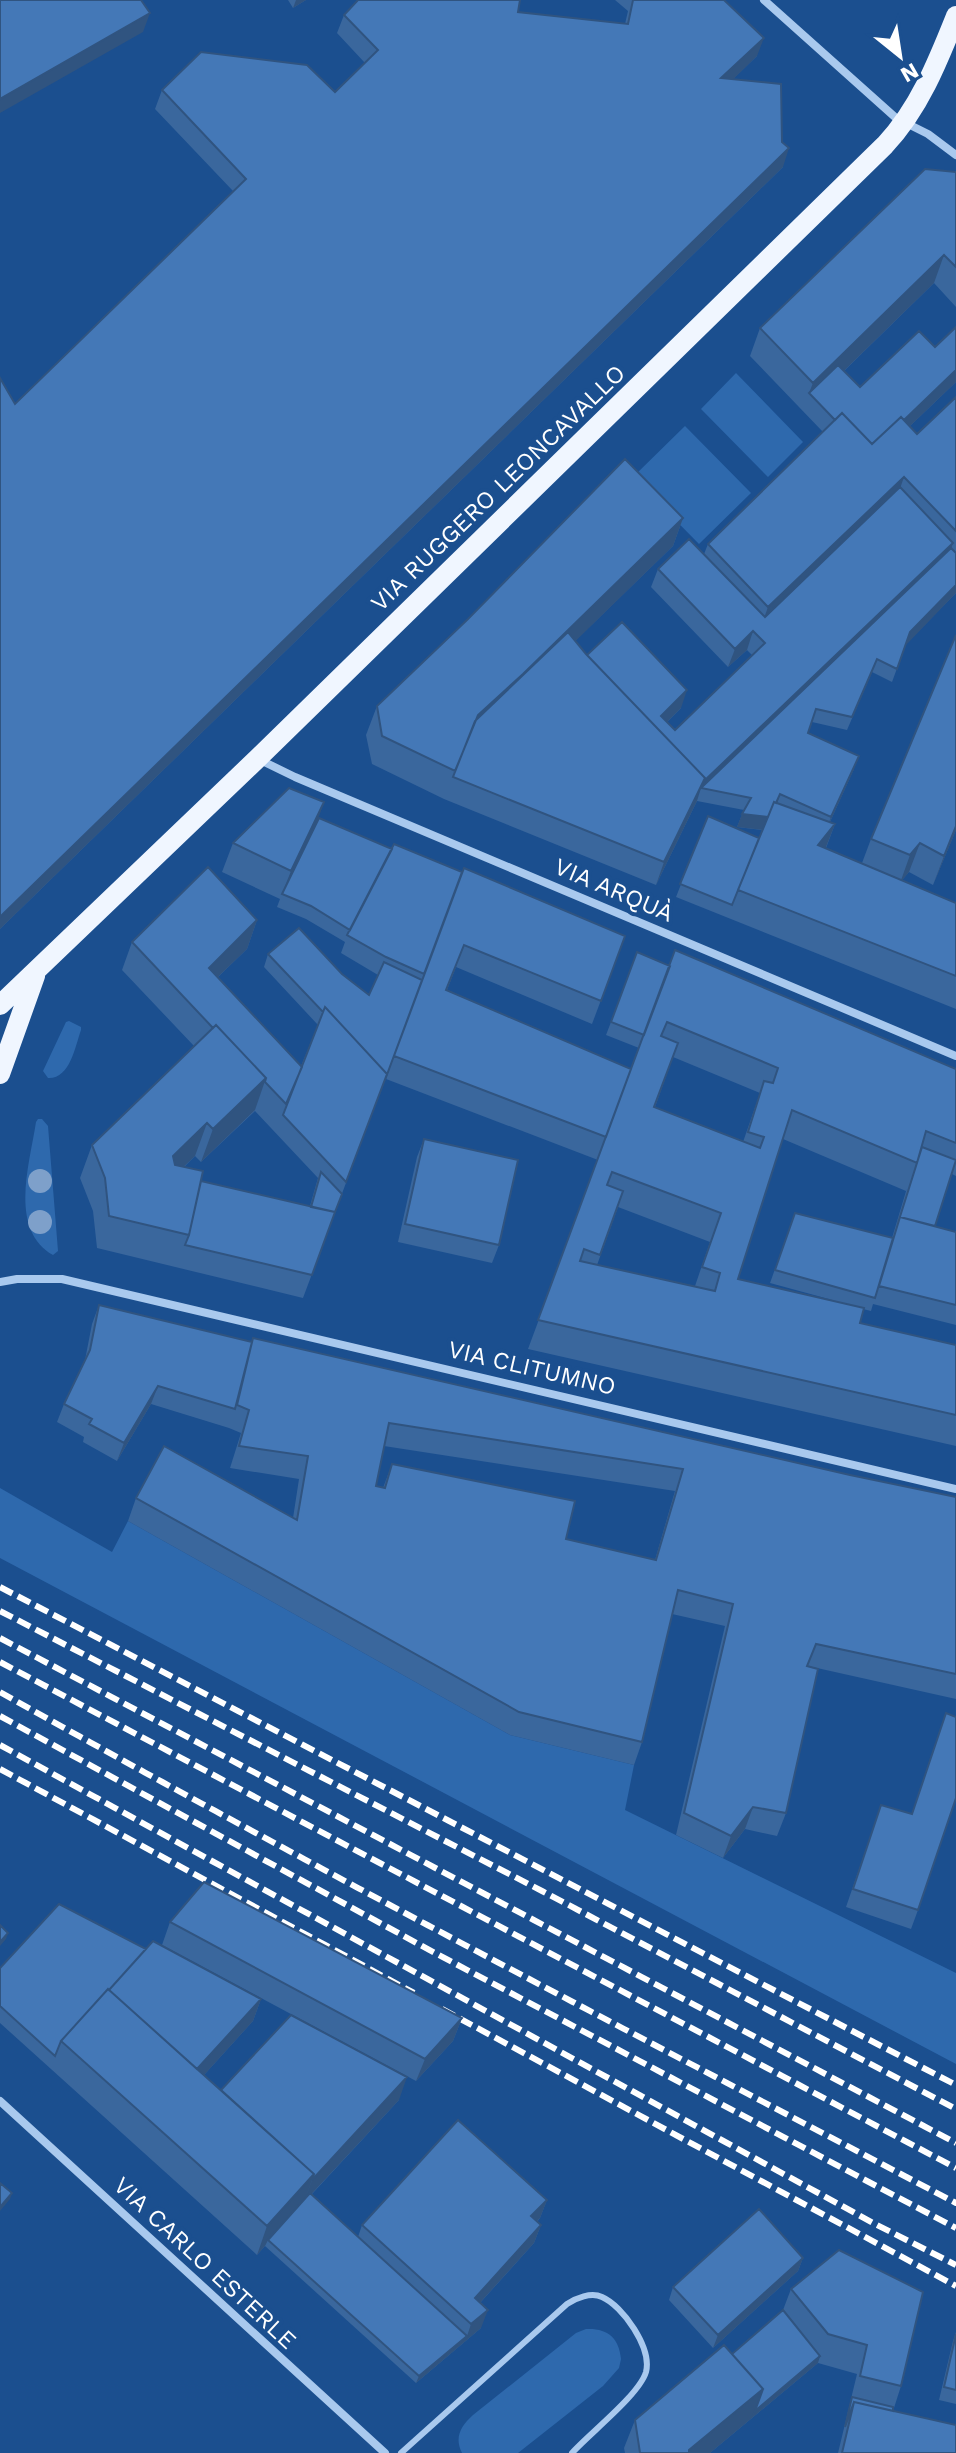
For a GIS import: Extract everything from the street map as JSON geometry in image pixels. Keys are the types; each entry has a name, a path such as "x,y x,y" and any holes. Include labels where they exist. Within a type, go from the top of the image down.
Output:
{"main road":[{"name":"VIA RUGGERO LEONCAVALLO","path":"0,1005 844,187 904,124 931,75 956,16"},
{"path":"0,1074 38,969"}],"street":[{"path":"764,0 904,124 928,134 956,155"},
{"name":"VIA ARQUÀ","path":"257,759 956,1056"},
{"name":"VIA CLITUMNO","path":"0,1282 62,1279 956,1489"},
{"name":"VIA CARLO ESTERLE","path":"0,2101 385,2453"}],"lane":[{"path":"401,2453 567,2304 594,2295 616,2308 638,2335 645,2346 648,2362 641,2383 572,2453"}],"shaded area":[{"path":"736,373 803,442 768,477 701,409"},
{"path":"685,426 751,493 699,544 633,477"},
{"path":"69,1021 81,1027 74,1053 62,1073 48,1078 43,1071"},
{"path":"38,1119 48,1126 58,1251 53,1255 39,1244 26,1212 27,1175"},
{"path":"0,1488 112,1552 128,1521 510,1735 634,1765 625,1810 956,1973 956,2064 0,1558"},
{"path":"586,2329 606,2333 618,2345 619,2368 603,2386 518,2453 462,2453 459,2437 469,2419 576,2333"}],"building":[{"path":"0,0 141,0 150,13 0,99"},
{"path":"358,0 520,0 518,12 628,24 633,0 724,0 764,38 721,78 781,84 782,142 789,148 0,917 0,378 15,404 246,179 162,90 201,52 307,65 335,92 378,50 344,15"},
{"path":"925,169 956,172 956,267 944,255 813,383 760,328"},
{"path":"956,327 956,370 904,420 901,417 872,444 842,413 835,420 809,393 838,365 860,387 919,331 935,347"},
{"path":"956,397 956,531 904,477 768,607 708,544 842,413 872,444 901,417 917,434"},
{"path":"625,459 683,518 478,715 455,771 382,736 377,706 468,619"},
{"path":"900,487 953,543 703,782 705,778 587,655 622,622 687,690 661,716 675,730 765,643 753,631 735,649 658,569 689,539 765,617"},
{"path":"951,548 956,553 956,585 910,632 897,669 877,659 852,717 816,709 808,733 859,756 831,817 780,794 768,817 742,814 751,798 701,788"},
{"path":"568,632 705,778 664,862 453,777 475,721"},
{"path":"956,635 956,826 944,856 920,843 910,855 871,839"},
{"path":"289,788 324,802 291,871 233,843"},
{"path":"774,802 835,824 818,845 956,903 956,976 738,890"},
{"path":"708,816 759,838 732,905 680,884"},
{"path":"319,818 392,849 350,930 311,906 282,894"},
{"path":"394,844 462,872 424,974 347,935"},
{"path":"208,867 257,920 209,968 302,1067 286,1104 216,1025 213,1028 132,942"},
{"path":"464,868 625,936 601,1001 464,945 446,990 631,1069 606,1137 394,1056"},
{"path":"299,928 342,974 369,995 384,962 422,980 385,1080 387,1074 325,1007 323,1012 268,954"},
{"path":"675,950 956,1069 956,1143 926,1131 917,1163 792,1110 738,1279 864,1308 860,1323 956,1345 956,1415 538,1320","holes":["667,1022 778,1068 773,1083 764,1081 748,1132 764,1137 760,1148 654,1107 678,1043 661,1036","612,1172 721,1213 702,1267 720,1273 715,1291 580,1261 584,1249 600,1255 623,1191 607,1185"]},
{"path":"637,952 670,966 644,1035 611,1022"},
{"path":"325,1007 387,1074 346,1182 283,1115"},
{"path":"216,1025 266,1078 213,1129 207,1123 173,1156 175,1165 203,1171 189,1235 109,1216 105,1178 92,1145"},
{"path":"424,1139 518,1160 499,1245 405,1224"},
{"path":"922,1147 956,1160 935,1226 900,1217 898,1223"},
{"path":"321,1172 342,1194 335,1212 311,1207"},
{"path":"201,1181 335,1212 312,1275 185,1245"},
{"path":"795,1213 893,1238 875,1298 775,1270"},
{"path":"900,1217 956,1232 956,1305 879,1286"},
{"path":"99,1305 252,1342 235,1409 158,1386 124,1443 89,1424 92,1419 64,1404 90,1350"},
{"path":"253,1338 956,1497 956,1674 816,1644 807,1666 818,1669 786,1813 753,1807 731,1836 684,1813 733,1604 678,1590 642,1742 519,1712 136,1498 164,1446 297,1520 308,1456 239,1446 249,1410 237,1405","holes":["389,1423 683,1469 656,1560 566,1539 575,1501 392,1464 385,1488 376,1486"]},
{"path":"946,1713 956,1717 956,1798 918,1910 853,1889 881,1805 912,1814"},
{"path":"204,1882 462,2018 425,2059 170,1922"},
{"path":"59,1904 146,1949 61,2041 55,2056 0,2006 0,1968"},
{"path":"0,1925 8,1933 0,1942"},
{"path":"153,1941 261,1999 197,2069 109,1990"},
{"path":"108,1989 314,2174 267,2226 61,2041"},
{"path":"291,2015 407,2077 312,2180 314,2174 221,2090"},
{"path":"458,2120 547,2200 531,2216 541,2225 475,2298 488,2310 471,2324 362,2225"},
{"path":"0,2183 12,2193 0,2207"},
{"path":"310,2193 467,2336 419,2376 268,2240"},
{"path":"759,2209 803,2258 718,2335 673,2287"},
{"path":"839,2250 923,2292 901,2386 860,2376 867,2345 828,2334 791,2289"},
{"path":"783,2310 820,2356 755,2411 763,2389 732,2354"},
{"path":"956,2334 956,2390 944,2387"},
{"path":"724,2345 763,2389 689,2453 640,2453 635,2420"},
{"path":"852,2397 893,2407 893,2411 854,2402 845,2427"},
{"path":"854,2402 956,2425 956,2453 842,2453"}],"railway":[{"path":"0,1587 956,2085"},
{"path":"0,1611 956,2109"},
{"path":"0,1638 956,2143"},
{"path":"0,1662 956,2168"},
{"path":"0,1692 357,1887 956,2203"},
{"path":"0,1716 435,1953 956,2228"},
{"path":"0,1745 875,2224 956,2265"},
{"path":"0,1769 414,1993"},
{"path":"442,2009 956,2286"}]}
